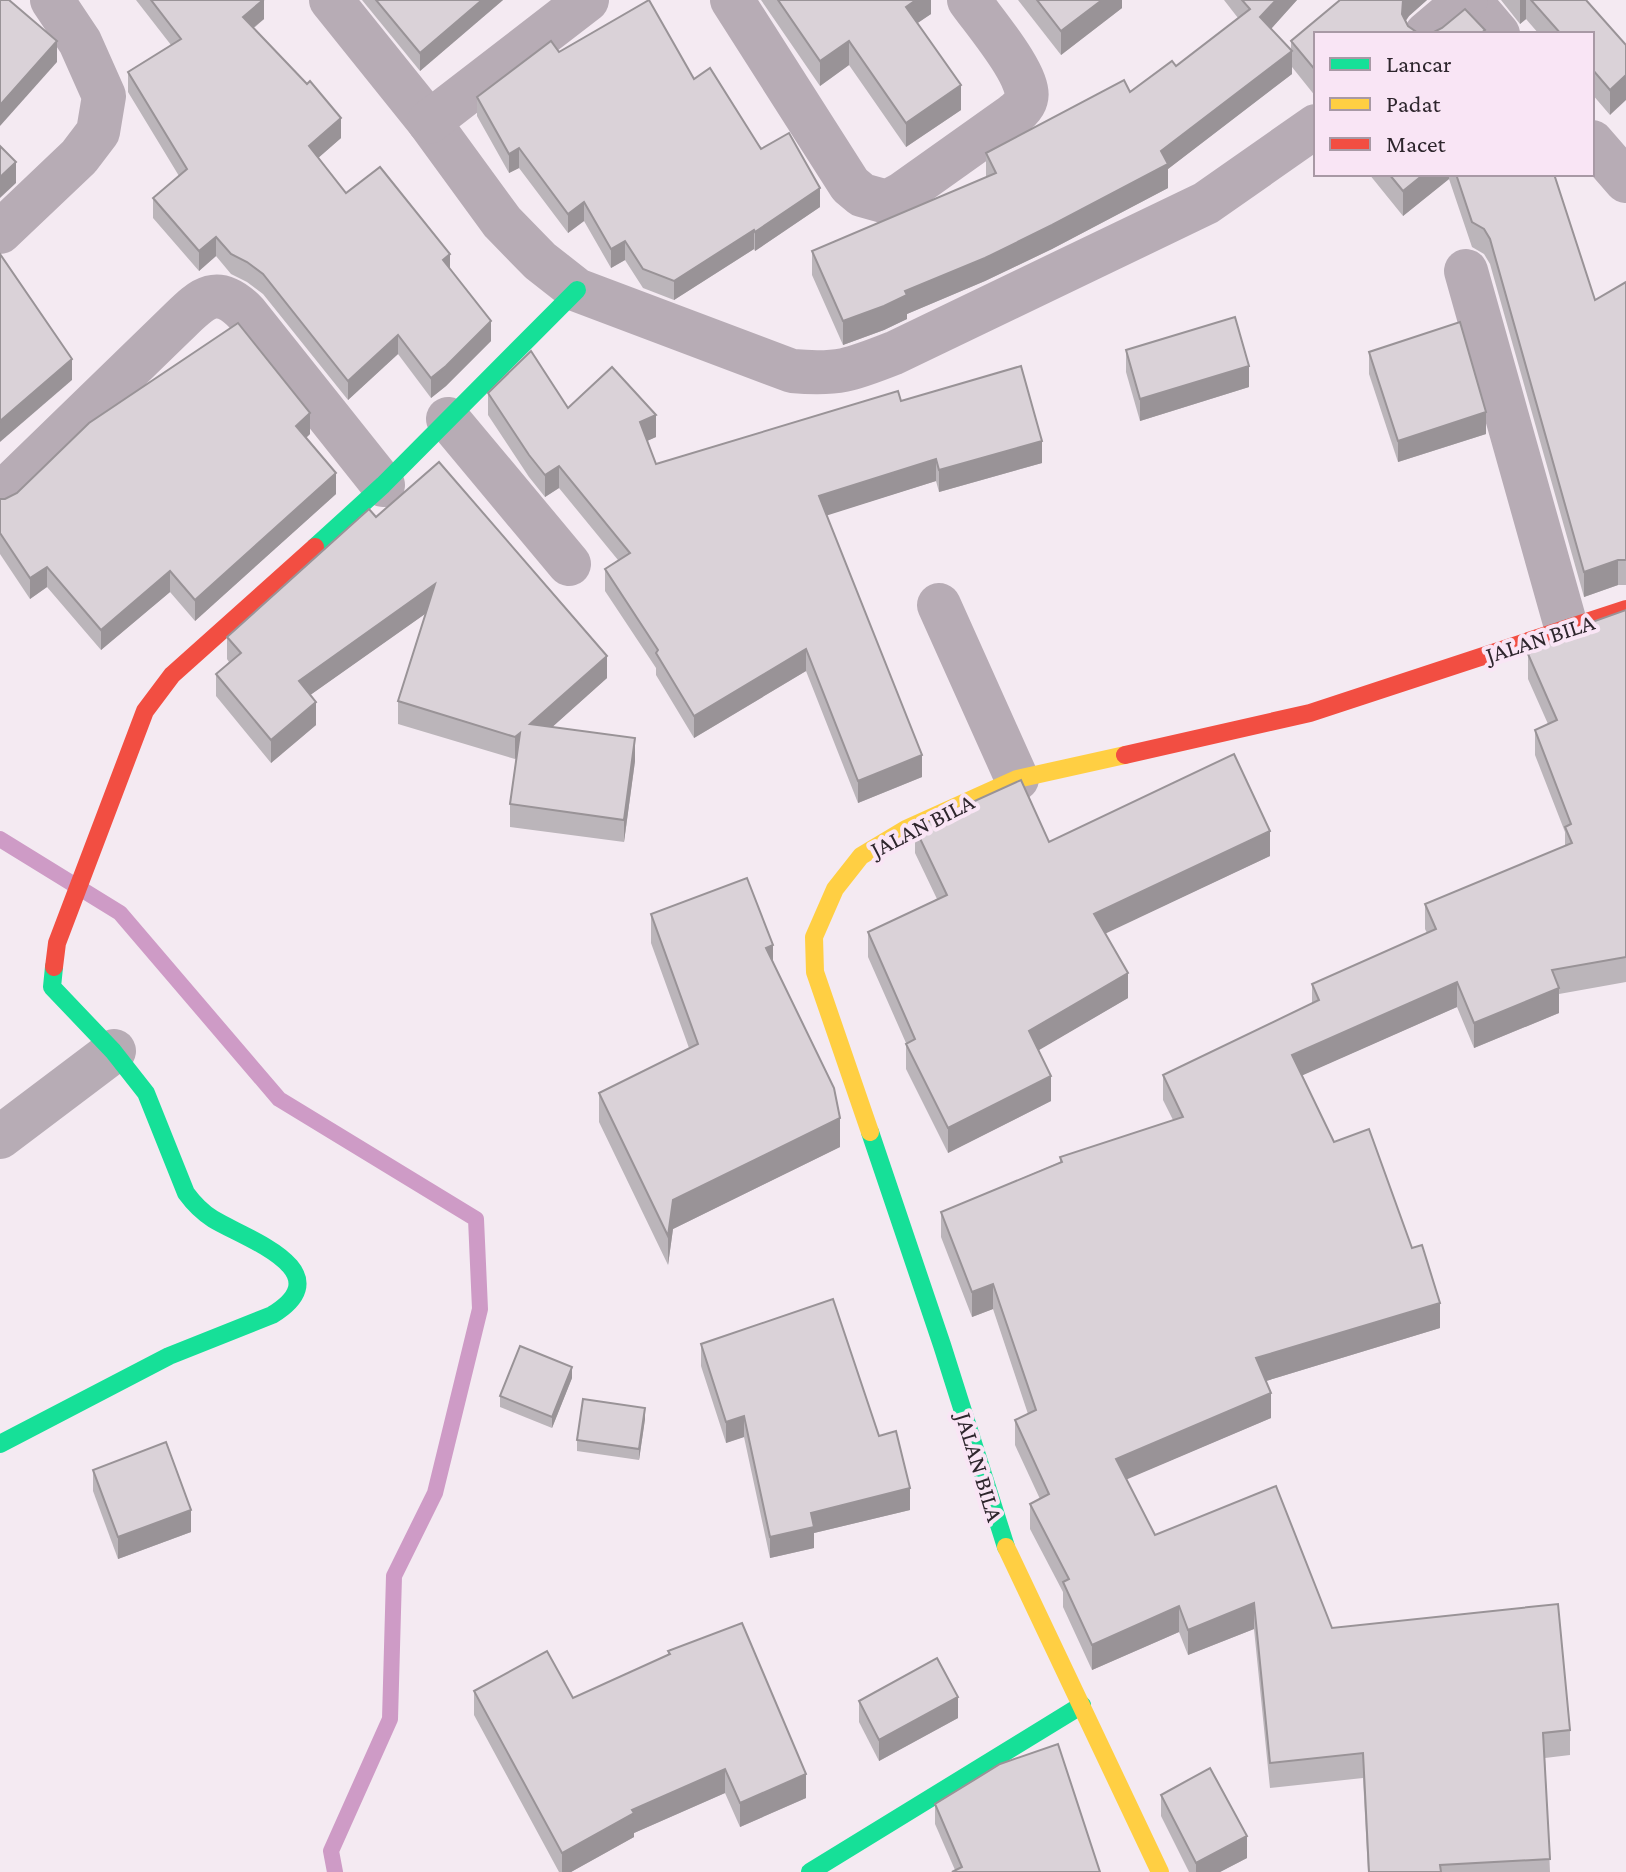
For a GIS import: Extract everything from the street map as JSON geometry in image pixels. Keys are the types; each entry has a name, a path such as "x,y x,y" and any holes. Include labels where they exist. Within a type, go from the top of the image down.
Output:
{"street":[{"path":"0,232 79,157 98,132 104,96 80,42 52,0"},
{"path":"331,0 429,122 502,222 540,261 577,290 792,371 823,374 848,371 894,353 1206,203 1314,127"},
{"path":"429,122 587,0"},
{"path":"732,0 850,185 862,195 887,202 1020,110 1027,98 1021,73 969,0"},
{"path":"1428,32 1468,0 1496,32"},
{"path":"1594,144 1626,181"},
{"path":"1466,271 1567,630"},
{"path":"0,1444 184,1348 281,1309 293,1297 295,1270 285,1258 195,1205 175,1170 148,1095 114,1051 52,987 57,943 145,711 172,675 383,485 577,290"},
{"path":"0,495 201,300 209,296 230,298 246,313 383,485"},
{"path":"448,419 569,564"},
{"path":"939,605 1017,779"},
{"name":"JALAN BILA","path":"1160,1872 1003,1541 942,1345 815,972 814,937 835,889 861,856 906,829 1017,779 1310,713 1626,609"},
{"path":"0,1137 114,1051"},
{"path":"810,1872 1082,1705"}],"building":[{"path":"0,0 9,0 57,41 0,105"},
{"path":"151,0 263,0 243,17 307,84 310,81 341,118 309,146 346,193 380,167 450,254 443,260 491,321 431,378 398,335 348,381 263,274 231,254 216,237 199,251 153,198 187,169 128,72 181,39"},
{"path":"376,0 482,0 420,53"},
{"path":"649,0 694,79 710,68 761,149 789,133 820,188 674,281 643,269 625,241 611,249 584,202 568,214 519,148 509,154 477,97 551,41 559,52"},
{"path":"778,0 916,0 906,7 961,85 906,123 849,41 820,61"},
{"path":"1037,0 1102,0 1061,31"},
{"path":"1242,0 1276,0 1260,17 1292,51 1161,151 1168,164 985,258 905,291 907,295 884,306 843,321 812,251 996,173 986,153 1124,80 1130,92 1172,61 1176,66 1250,9"},
{"path":"1340,0 1403,0 1402,14 1408,26 1417,32 1314,32 1314,69 1291,41"},
{"path":"1531,0 1586,0 1626,45 1626,75 1610,90 1594,71 1594,32 1559,32"},
{"path":"1465,9 1485,30 1482,32 1434,32"},
{"path":"0,146 16,162 0,177"},
{"path":"1391,176 1422,176 1403,191"},
{"path":"1457,176 1555,176 1595,300 1626,282 1626,560 1584,572 1490,239 1484,229 1472,222"},
{"path":"0,254 72,359 0,421"},
{"path":"1235,317 1249,366 1140,399 1126,350"},
{"path":"1460,322 1486,412 1398,441 1369,352"},
{"path":"238,323 310,413 296,426 336,473 195,600 170,571 101,630 47,567 30,578 0,533 0,499 17,493 89,423"},
{"path":"531,351 568,408 612,367 656,415 640,422 656,464 898,391 901,401 1021,366 1042,441 939,470 936,459 819,496 922,755 858,781 806,649 694,716 656,653 658,650 605,569 630,553 559,466 545,475 488,393"},
{"path":"439,462 607,656 530,724 635,738 624,820 510,804 520,733 515,737 398,701 435,584 299,681 316,702 271,740 216,674 241,653 227,637 369,509 376,517"},
{"path":"1626,610 1626,957 1552,970 1559,988 1474,1023 1457,982 1292,1055 1334,1142 1369,1129 1412,1248 1422,1245 1440,1303 1256,1358 1271,1393 1116,1459 1155,1535 1276,1486 1332,1628 1558,1604 1570,1730 1543,1733 1550,1859 1440,1865 1441,1872 1369,1872 1363,1753 1270,1763 1254,1603 1188,1630 1179,1606 1092,1645 1063,1582 1069,1579 1030,1504 1049,1494 1015,1420 1036,1410 993,1284 972,1292 941,1212 1062,1162 1060,1157 1183,1117 1163,1075 1319,1000 1312,984 1436,929 1425,904 1572,843 1565,827 1571,824 1535,730 1557,720 1528,654 1593,625 1592,622"},
{"path":"1234,754 1270,831 1094,914 1128,973 1029,1031 1051,1076 948,1128 906,1044 915,1039 868,932 947,895 915,828 1021,780 1049,842"},
{"path":"747,878 773,945 766,948 834,1088 840,1118 673,1200 668,1236 599,1093 698,1044 651,914"},
{"path":"833,1299 879,1436 896,1431 910,1488 811,1513 814,1527 770,1537 744,1416 726,1422 701,1344"},
{"path":"520,1346 572,1367 552,1417 500,1396"},
{"path":"583,1399 645,1408 639,1449 577,1440"},
{"path":"166,1442 191,1510 118,1537 93,1470"},
{"path":"742,1623 806,1774 740,1803 725,1769 632,1810 634,1813 562,1853 474,1691 547,1651 573,1698 670,1654 668,1651"},
{"path":"937,1658 958,1697 879,1740 859,1701"},
{"path":"1058,1744 1100,1872 952,1872 962,1867 935,1804 1000,1764"},
{"path":"1210,1768 1247,1836 1196,1863 1161,1795"}],"waterway":[{"path":"0,839 120,913 279,1099 476,1219 480,1309 435,1493 394,1576 390,1719 331,1851 335,1872"}],"traffic: fast":[{"path":"315,547 383,485 577,290"},
{"path":"0,1444 169,1356 272,1315 291,1299 298,1284 293,1270 281,1258 213,1219 189,1197 146,1093 113,1051 52,987 54,967"},
{"path":"870,1132 1006,1547"},
{"path":"810,1872 1082,1705"}],"traffic: slow":[{"path":"870,1132 815,972 814,937 835,889 861,856 906,829 1017,779 1125,755"},
{"path":"1006,1547 1160,1872"}],"traffic: jam":[{"path":"54,967 57,943 145,711 172,675 315,547"},
{"path":"1125,755 1310,713 1626,609"}]}
